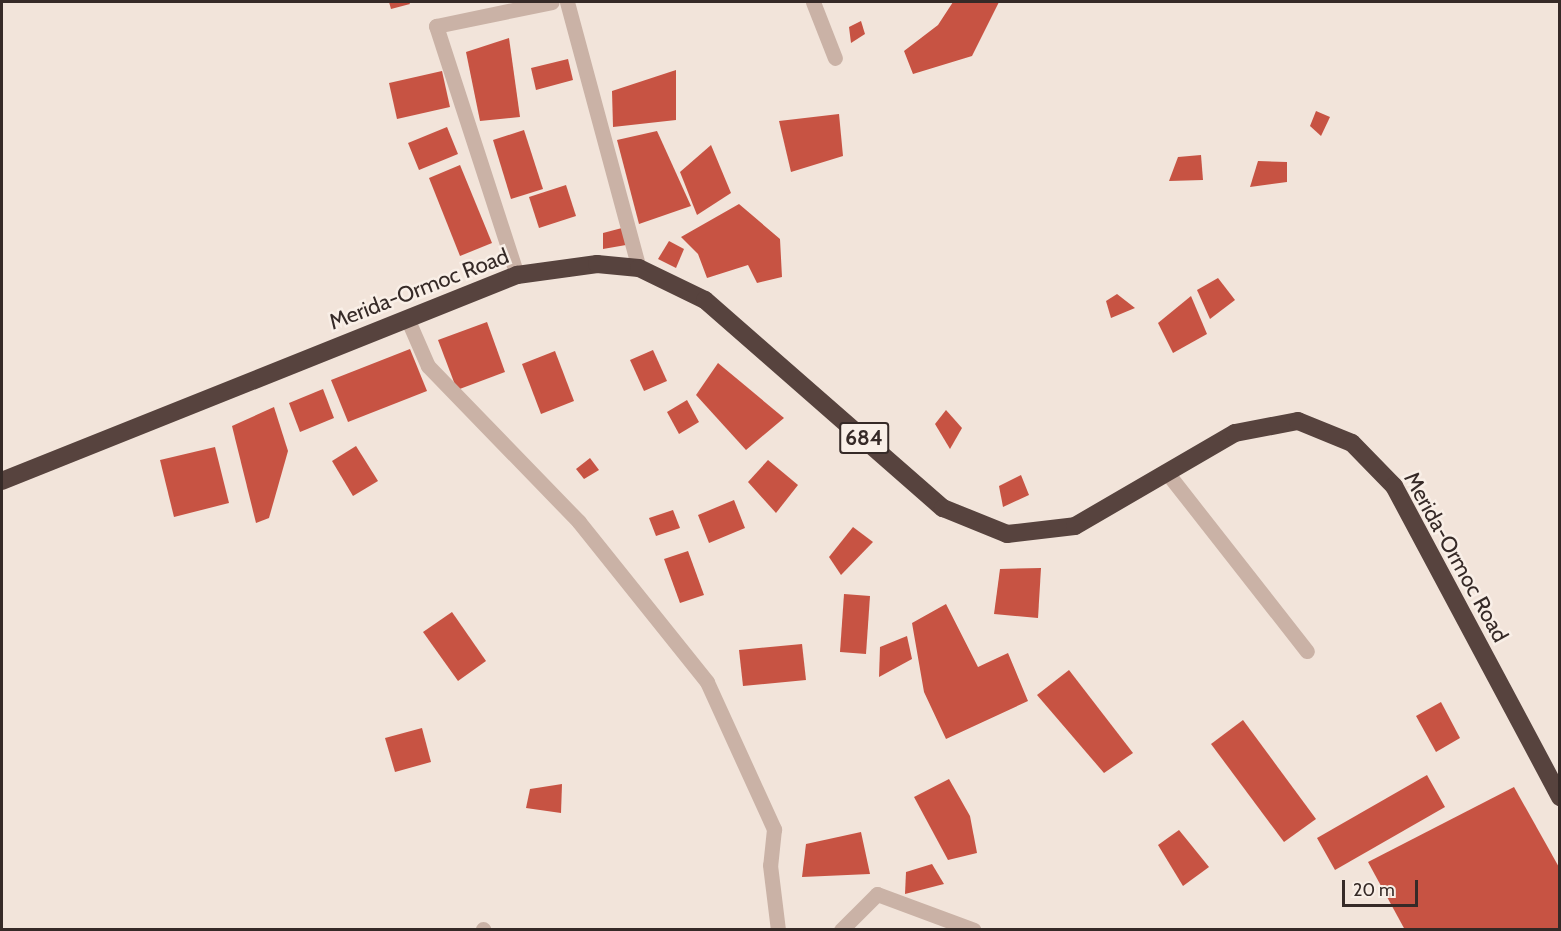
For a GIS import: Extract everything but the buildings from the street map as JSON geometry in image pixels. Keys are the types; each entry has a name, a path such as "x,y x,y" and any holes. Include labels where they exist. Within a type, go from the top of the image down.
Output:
{"highway":[{"name":"Merida-Ormoc Road","path":"2,481 517,275 597,264 639,268 705,300 943,508 1006,534 1075,526 1235,433 1298,421 1352,443 1394,486 1560,797"}],"street":[{"path":"517,275 436,26 552,2"},
{"path":"567,2 639,268"},
{"path":"813,2 835,58"},
{"path":"407,318 428,366 579,522 707,682 774,829 770,865 777,930"},
{"path":"1168,474 1307,651"},
{"path":"841,930 877,894 974,930"}]}
